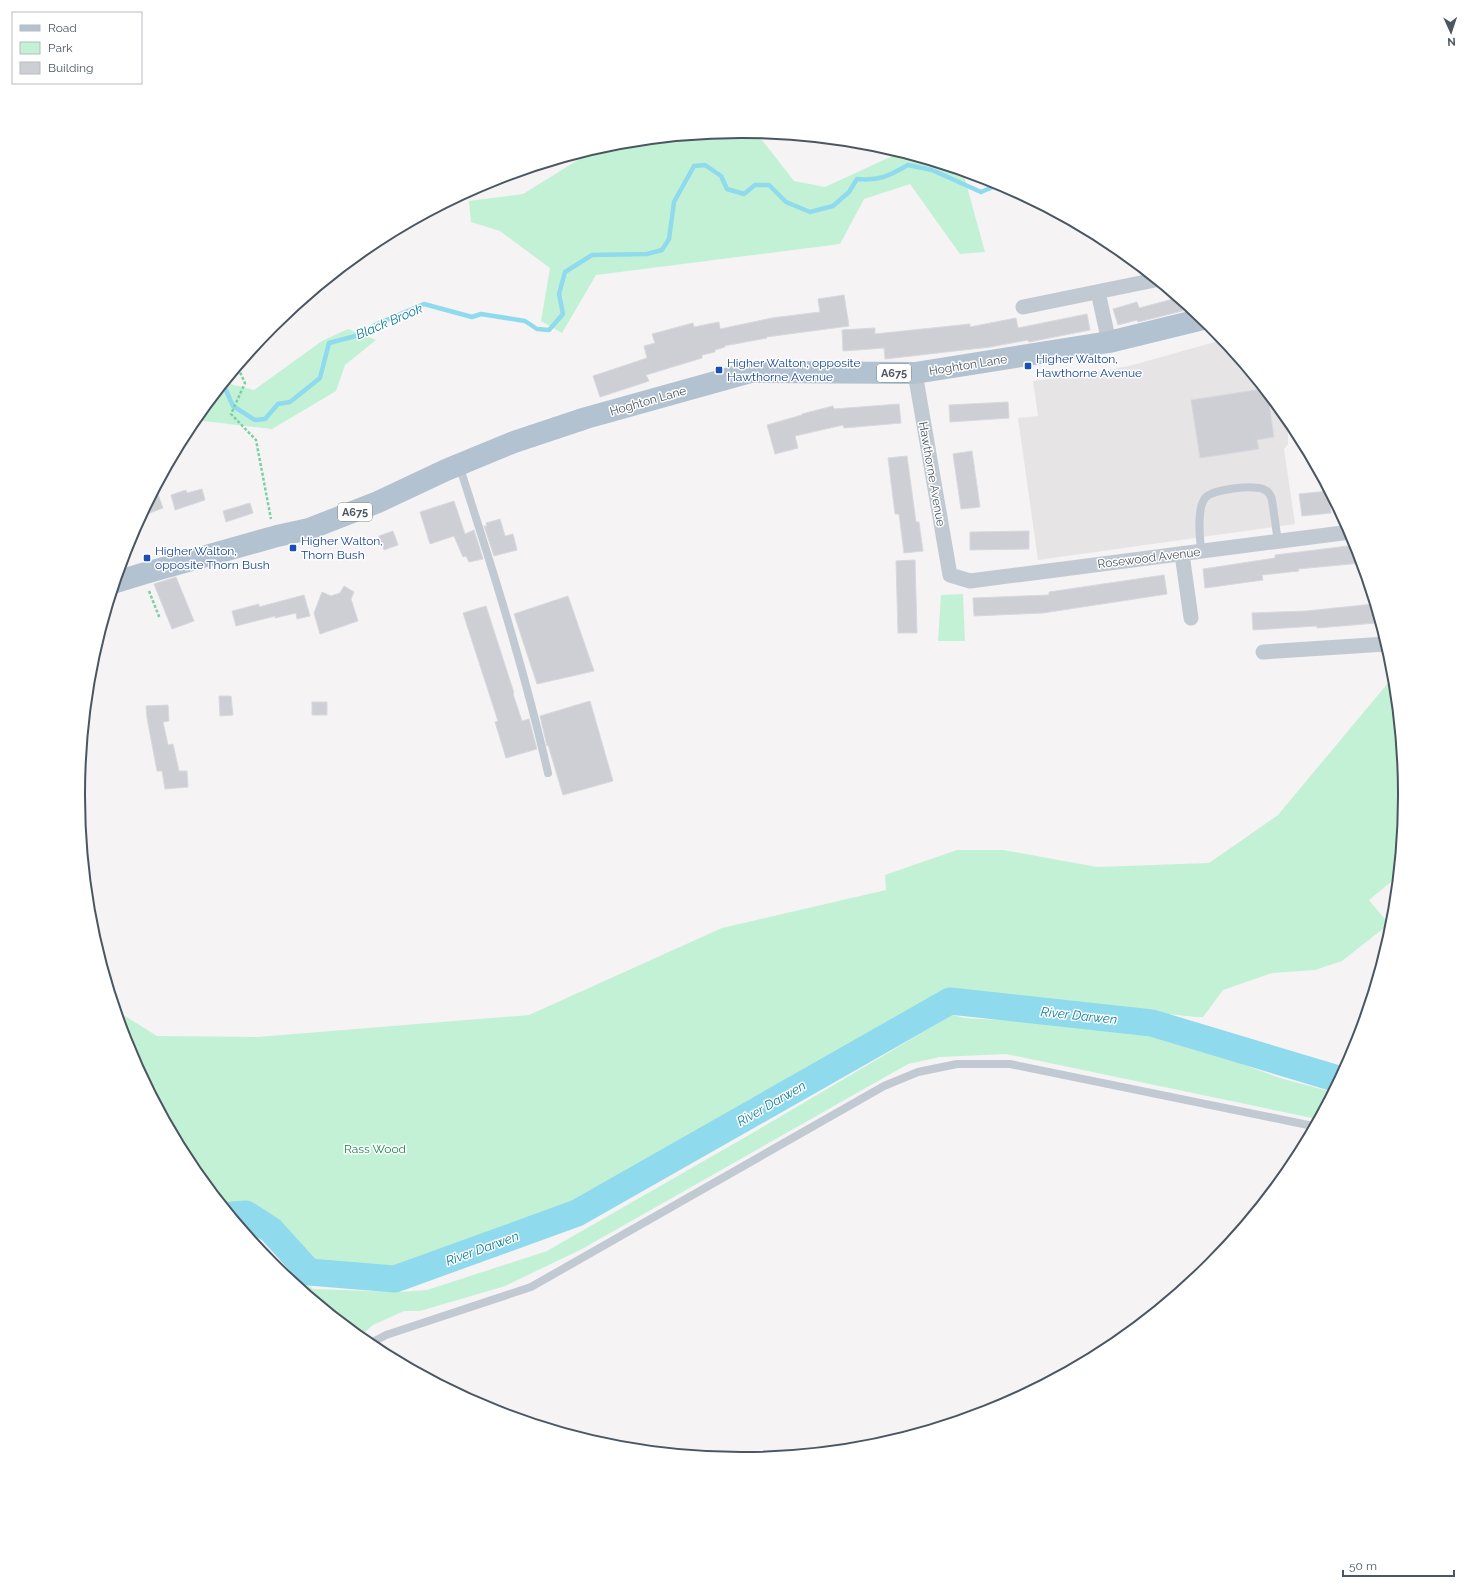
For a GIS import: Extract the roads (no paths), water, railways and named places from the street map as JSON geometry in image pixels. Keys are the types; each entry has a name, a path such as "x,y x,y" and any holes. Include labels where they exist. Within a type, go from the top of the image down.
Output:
{"main road":[{"name":"Hoghton Lane","path":"121,580 276,536 309,529 378,502 514,442 586,418 751,372 915,374 1109,342 1195,321"}],"street":[{"path":"1022,307 1150,281"},
{"path":"1098,292 1109,342"},
{"name":"Hawthorne Avenue","path":"915,374 950,575"},
{"name":"Rosewood Avenue","path":"950,575 970,581 1343,533"},
{"path":"1182,554 1191,618"},
{"path":"1263,652 1380,644"}],"lane":[{"path":"459,465 497,581 532,705 548,773"},
{"path":"1201,551 1200,524 1202,506 1206,498 1218,491 1254,488 1264,489 1270,494 1278,542"},
{"path":"376,1340 386,1335 531,1287 884,1086 918,1072 956,1064 1010,1064 1309,1125"}],"waterway":[{"name":"Black Brook","path":"226,389 233,406 255,420 265,419 278,404 290,402 320,378 329,343 363,334 375,325 424,304 472,317 481,314 525,321 537,329 549,330 563,314 559,294 565,272 592,255 647,254 662,250 669,239 674,202 694,166 705,165 721,176 727,189 744,194 755,185 769,185 786,202 810,212 833,206 849,192 857,179 884,177 908,165 932,170 981,192 992,188"},
{"name":"River Darwen","path":"237,1215 246,1214 271,1230 309,1272 395,1279 577,1213 950,1001 1152,1023 1333,1078"}],"place":[{"name":"Higher Walton, Hawthorne Avenue","path":"1028,366"},
{"name":"Higher Walton, opposite Hawthorne Avenue","path":"719,370"},
{"name":"Higher Walton, Thorn Bush","path":"293,548"},
{"name":"Higher Walton, opposite Thorn Bush","path":"147,558"}],"park label":[{"name":"Rass Wood","path":"375,1149"}]}
